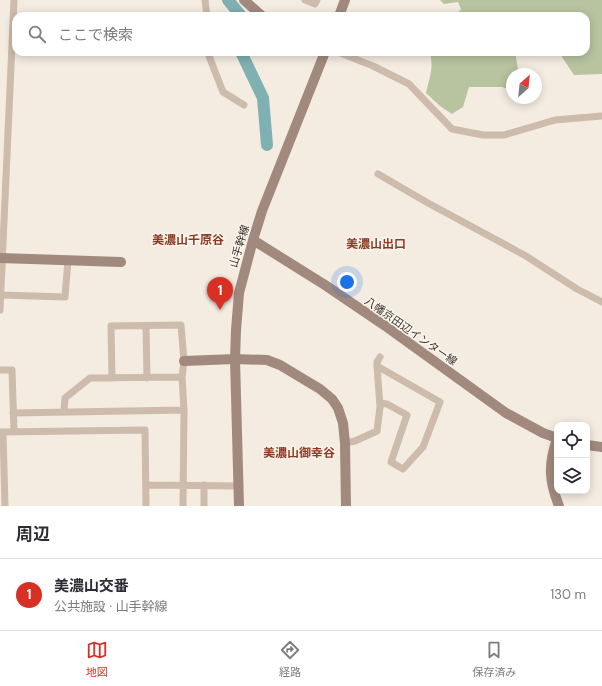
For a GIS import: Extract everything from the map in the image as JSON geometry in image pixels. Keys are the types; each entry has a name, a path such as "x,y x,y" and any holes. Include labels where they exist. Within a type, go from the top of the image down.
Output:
{"street":[{"path":"14,0 14,12"},
{"path":"206,0 207,12"},
{"path":"244,0 258,12"},
{"path":"306,0 315,4 317,0"},
{"path":"340,12 345,0"},
{"path":"0,310 1,259 12,48"},
{"path":"209,56 223,92 244,104"},
{"name":"山手幹線","path":"239,506 235,359 239,293 253,240 265,204 323,56"},
{"path":"348,56 373,66 409,84 452,129 459,131 483,135 504,135 555,120 602,116"},
{"path":"0,120 9,120"},
{"path":"378,174 526,256 602,302"},
{"name":"八幡京田辺インター線","path":"253,240 384,325 506,413 543,433 554,437"},
{"path":"1,259 121,262"},
{"path":"1,295 65,297 68,260"},
{"path":"112,378 111,326 181,325 184,360 182,378 184,410 183,506"},
{"path":"146,326 147,378"},
{"path":"345,443 355,441 377,431 380,403 377,362 380,357"},
{"path":"184,360 267,360 280,365 320,389 332,399 338,408 343,423 345,443 346,506"},
{"path":"377,366 440,402 423,447 403,469 391,462 407,415 387,404 380,403"},
{"path":"0,370 12,370 14,432"},
{"path":"64,412 65,398 90,378 182,378"},
{"path":"13,413 184,410"},
{"path":"5,506 2,432 145,430 146,506"},
{"path":"554,447 550,472 553,490 559,506"},
{"path":"146,485 239,486"},
{"path":"204,486 204,506"}],"green space":[{"path":"440,0 602,0 602,74 574,75 562,56 590,56 590,12 458,12 461,9 458,2 444,4"},
{"path":"431,56 516,56 518,68 506,68 506,88 469,87 463,107 452,114 440,106 426,93 430,77"}],"waterway":[{"path":"228,0 238,12"},
{"path":"243,56 263,98 267,145"}],"place":[{"name":"美濃山交番","path":"220,310"}],"district":[{"name":"美濃山千原谷","path":"188,240"},
{"name":"美濃山出口","path":"376,244"},
{"name":"美濃山御幸谷","path":"299,453"}]}
